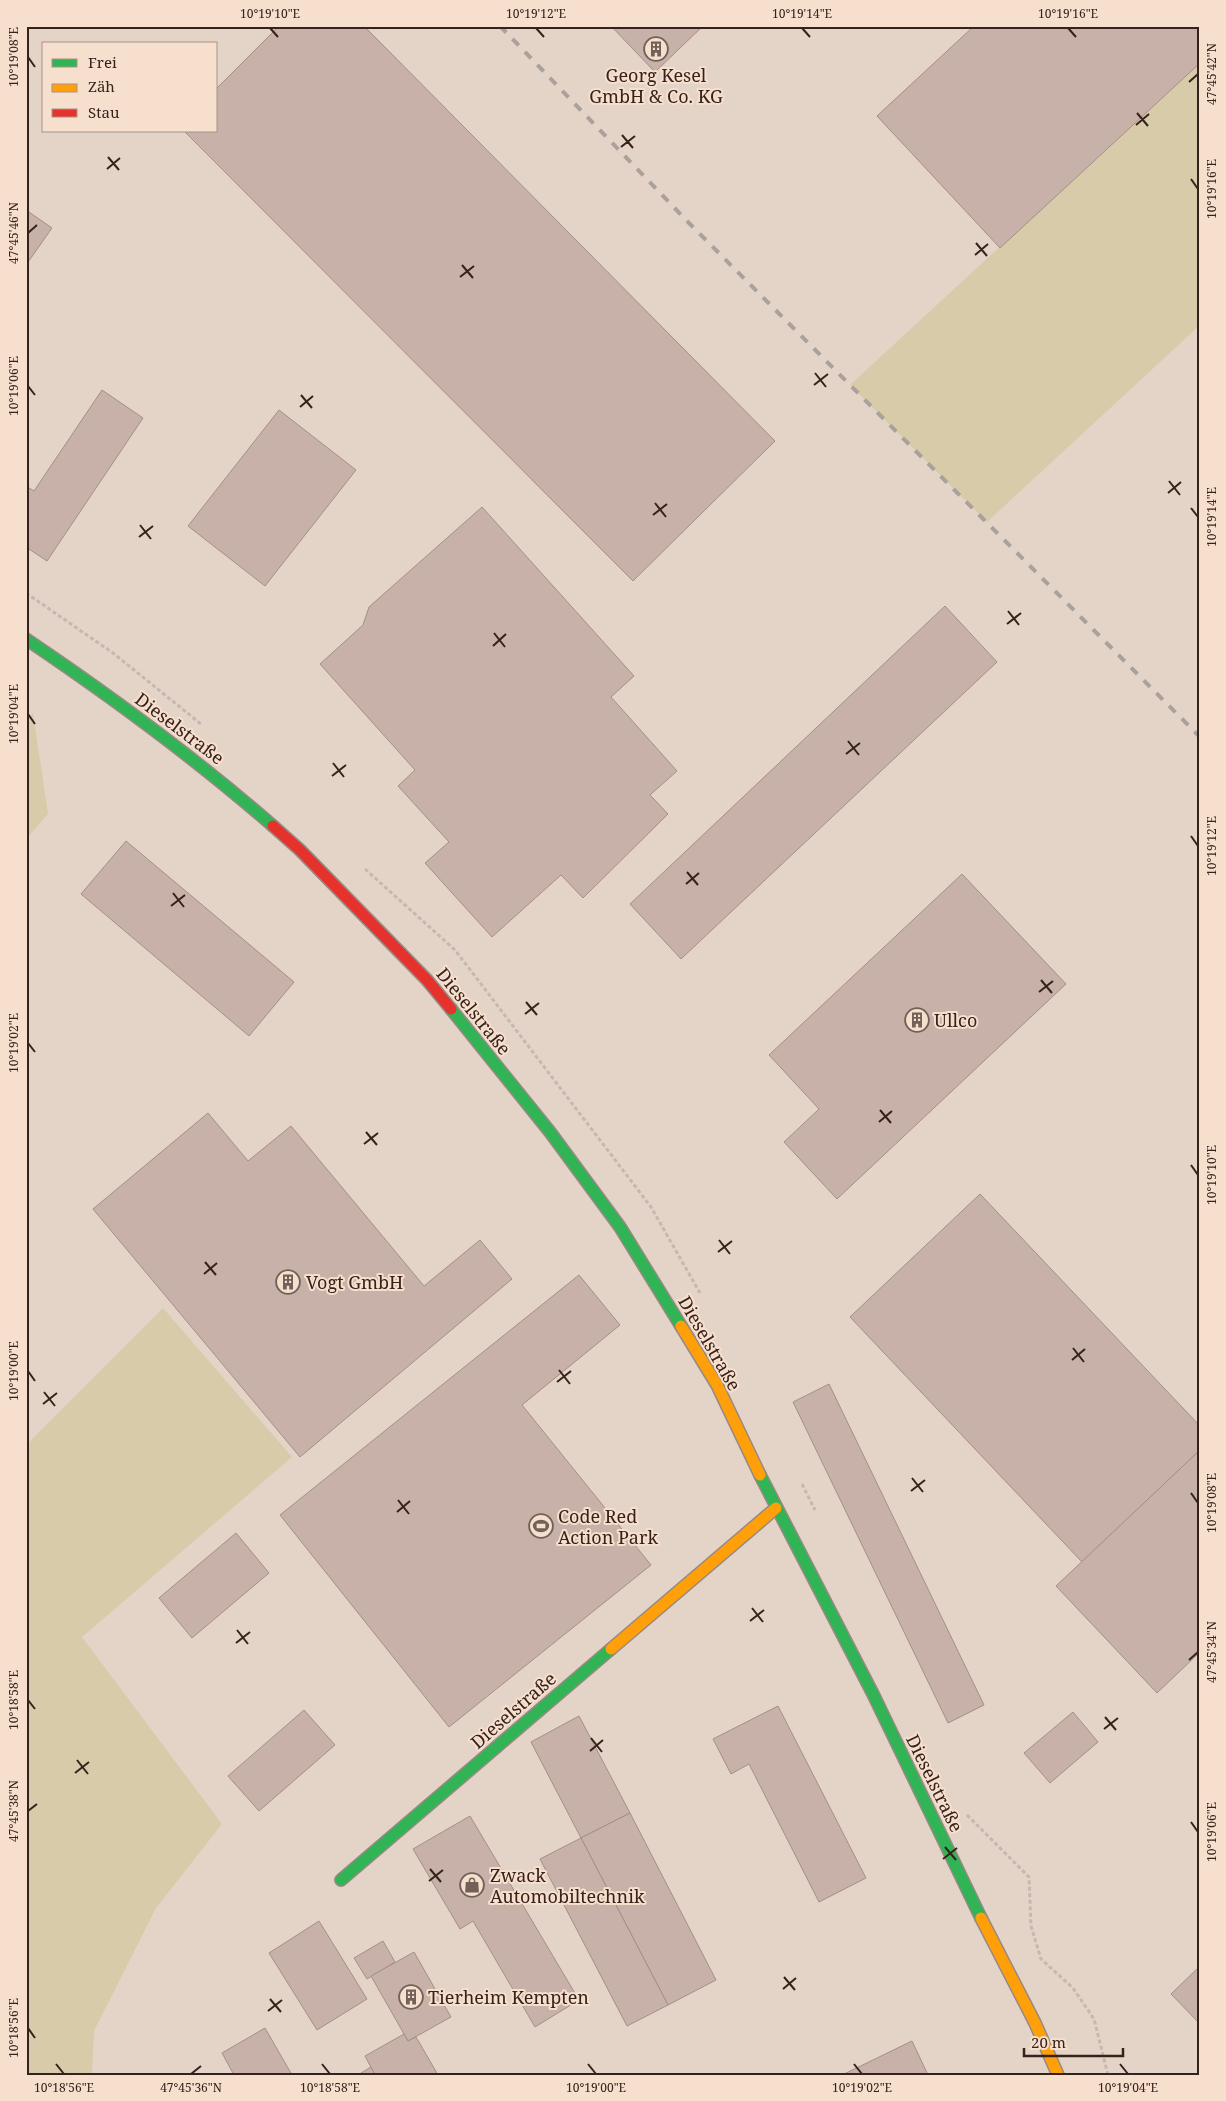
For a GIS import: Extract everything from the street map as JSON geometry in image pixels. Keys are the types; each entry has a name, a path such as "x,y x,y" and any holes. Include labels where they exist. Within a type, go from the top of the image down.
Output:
{"street":[{"name":"Dieselstraße","path":"26,639 92,684 219,779 300,850 427,980 550,1132 620,1227 717,1385 776,1508 872,1694 1058,2075"},
{"name":"Dieselstraße","path":"341,1880 776,1508"}],"shaded area":[{"path":"1200,62 1200,325 987,522 850,385"},
{"path":"33,713 48,814 26,839 26,722"},
{"path":"163,1308 292,1457 82,1637 222,1824 156,1908 94,2031 92,2075 26,2075 26,1445"}],"building":[{"path":"279,26 364,26 775,441 633,581 185,132 218,132 218,87"},
{"name":"Georg Kesel GmbH & Co. KG","path":"611,26 703,26 655,72"},
{"path":"974,26 1200,26 1200,63 1000,248 877,116"},
{"path":"26,210 52,228 26,265"},
{"path":"102,390 143,418 47,561 26,547 26,486 34,491"},
{"path":"279,410 356,470 265,586 188,526"},
{"path":"482,507 634,676 611,697 677,771 650,795 668,814 583,898 561,875 492,937 425,863 449,842 398,786 415,770 320,664 363,625 369,607"},
{"path":"945,606 997,662 681,959 630,904"},
{"path":"126,841 294,982 249,1036 81,894"},
{"name":"Ullco","path":"962,874 1066,984 837,1199 784,1142 819,1109 769,1055"},
{"name":"Vogt GmbH","path":"208,1113 248,1161 291,1126 424,1286 480,1240 512,1279 300,1457 93,1209"},
{"path":"980,1194 1200,1426 1200,1450 1082,1562 850,1317"},
{"path":"579,1275 620,1325 522,1405 651,1565 449,1727 280,1515"},
{"path":"829,1384 984,1705 948,1723 793,1402"},
{"path":"1200,1450 1200,1652 1157,1693 1056,1586"},
{"path":"236,1533 269,1573 192,1638 159,1598"},
{"path":"778,1706 866,1878 819,1902 749,1764 731,1774 713,1739"},
{"path":"304,1710 335,1745 259,1811 228,1776"},
{"path":"1073,1712 1098,1742 1050,1783 1024,1753"},
{"path":"579,1716 630,1813 581,1838 531,1742"},
{"path":"630,1813 716,1980 668,2005 581,1838"},
{"name":"Zwack Automobiltechnik","path":"470,1816 579,2000 535,2027 473,1921 460,1929 413,1849"},
{"path":"581,1838 668,2005 627,2026 540,1859"},
{"path":"319,1921 367,1999 317,2030 269,1953"},
{"path":"383,1941 395,1962 367,1979 354,1958"},
{"name":"Tierheim Kempten","path":"414,1952 451,2017 408,2041 371,1976"},
{"path":"1200,1966 1200,2024 1171,1994"},
{"path":"265,2028 292,2075 234,2075 222,2053"},
{"path":"404,2034 408,2041 416,2037 438,2075 375,2075 365,2056"},
{"path":"912,2041 928,2075 842,2075"},
{"path":"371,2067 375,2075 358,2075"}],"railway":[{"path":"500,26 689,223 1200,737"}],"traffic: fast":[{"path":"26,639 152,729 214,776 273,826"},
{"path":"451,1009 550,1132 620,1227 681,1326"},
{"path":"760,1475 873,1694 981,1918"},
{"path":"341,1880 611,1649"}],"traffic: slow":[{"path":"681,1326 717,1385 760,1475"},
{"path":"611,1649 776,1508"},
{"path":"981,1918 1035,2023 1058,2075"}],"traffic: jam":[{"path":"273,826 300,850 427,980 451,1009"}],"place":[{"name":"Georg Kesel GmbH & Co. KG","path":"656,49"},
{"name":"Ullco","path":"917,1020"},
{"name":"Vogt GmbH","path":"288,1282"},
{"name":"Code Red Action Park","path":"541,1526"},
{"name":"Zwack Automobiltechnik","path":"472,1885"},
{"name":"Tierheim Kempten","path":"411,1997"}]}
